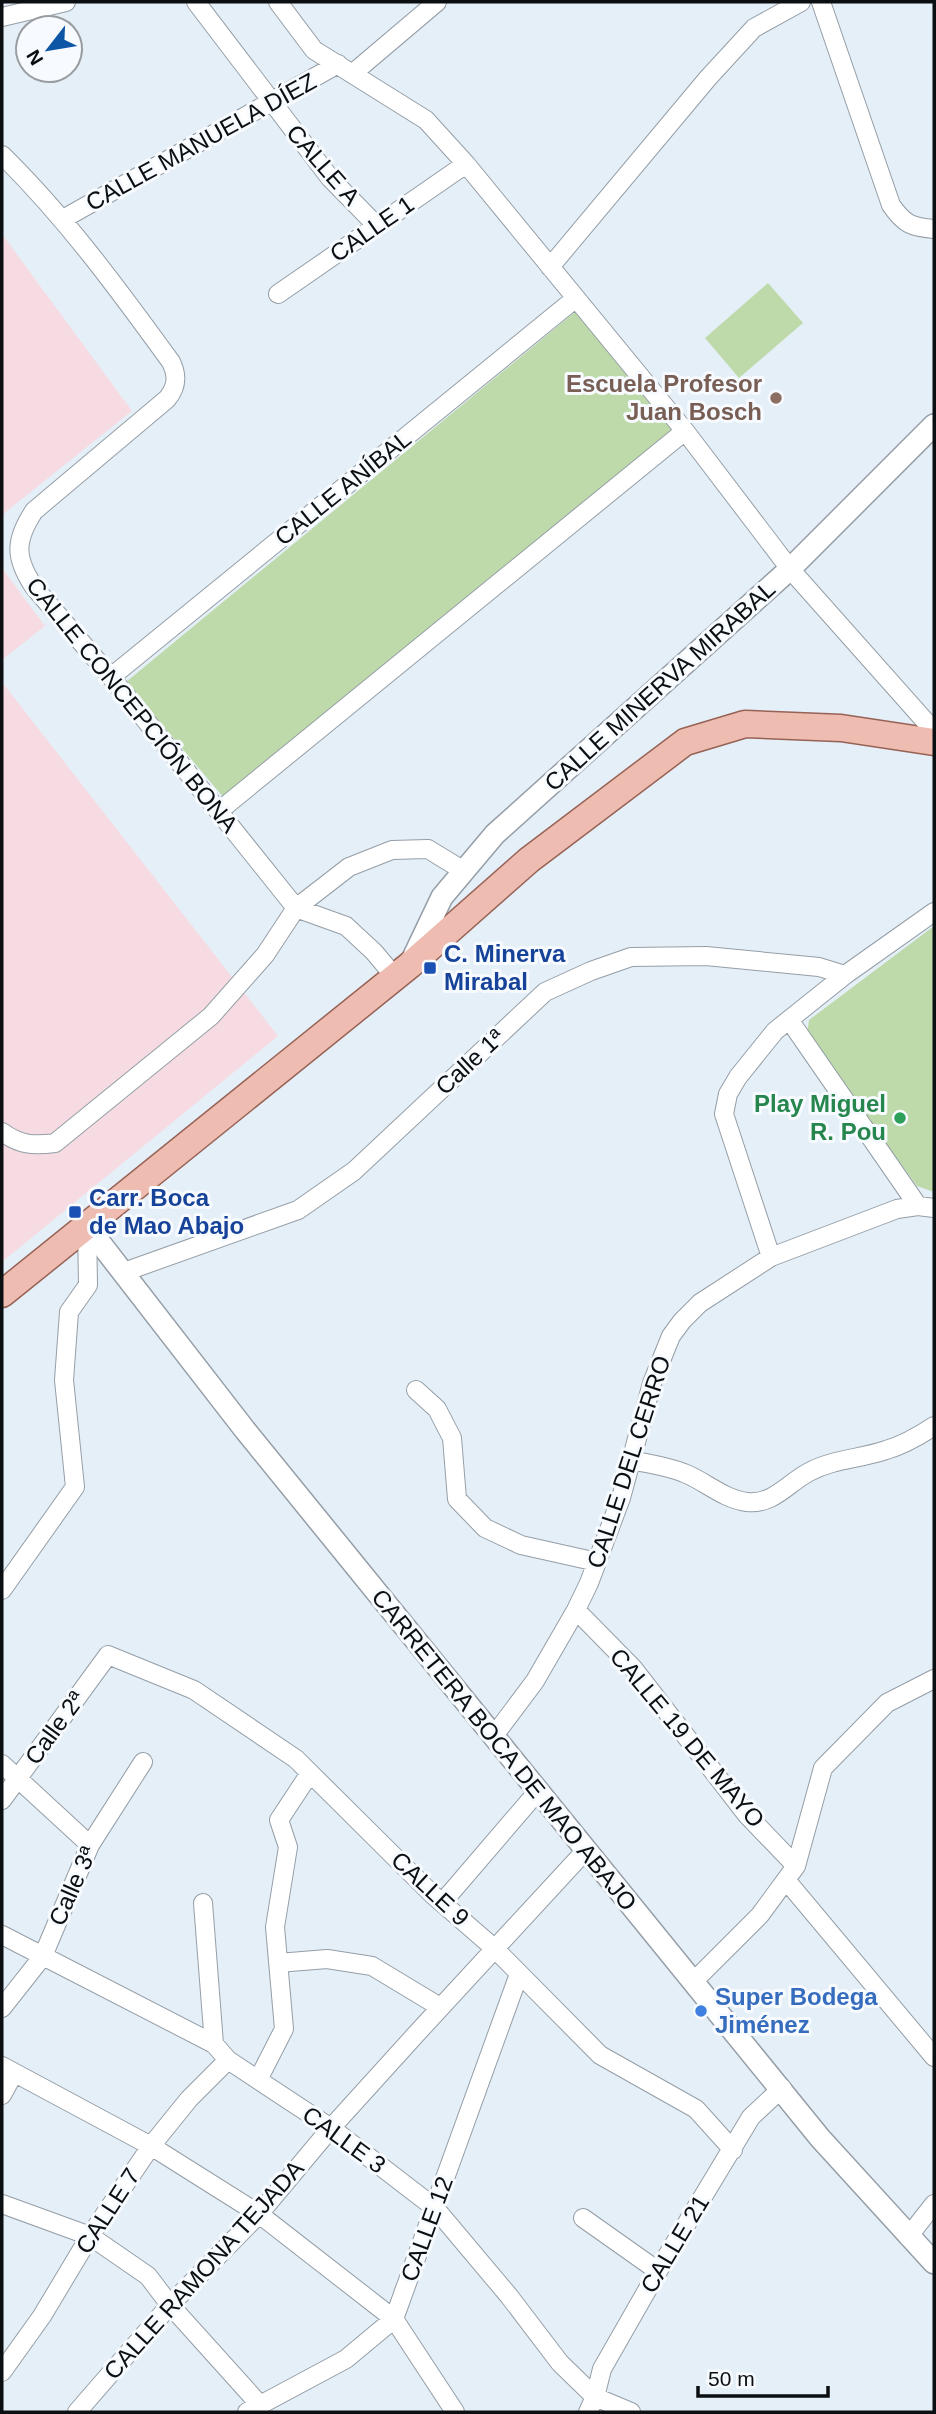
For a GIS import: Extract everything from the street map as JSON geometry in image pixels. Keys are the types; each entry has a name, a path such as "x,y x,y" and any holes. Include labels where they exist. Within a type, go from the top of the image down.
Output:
{"main road":[{"path":"2,1294 402,971 529,860 685,742 746,724 841,728 934,742"}],"street":[{"path":"2,17 66,2"},
{"name":"CALLE A","path":"196,2 330,178 377,226"},
{"path":"278,2 314,50 426,120 466,164 685,432 790,569 934,731"},
{"name":"CALLE MANUELA DÍEZ","path":"63,219 271,102 345,69 437,2"},
{"path":"550,267 708,78 754,28 801,2"},
{"path":"821,2 891,205 901,220 916,228 934,229"},
{"name":"CALLE CONCEPCIÓN BONA","path":"2,155 63,219 96,260 171,362 176,377 172,393 167,399 34,510 22,529 18,553 23,571 296,908"},
{"name":"CALLE 1","path":"278,294 466,164"},
{"name":"CALLE ANÍBAL","path":"111,677 576,298"},
{"name":"CALLE MINERVA MIRABAL","path":"402,971 442,897 495,834 790,569 934,425"},
{"path":"219,811 685,432"},
{"path":"2,1132 16,1142 32,1146 55,1143 211,1016 265,955 296,908 349,867 392,850 429,849 464,871"},
{"path":"296,908 346,926 374,952 402,971"},
{"path":"771,1257 724,1114 728,1094 737,1077 775,1031 845,975 934,912"},
{"name":"Calle 1ª","path":"124,1272 298,1210 354,1171 545,992 590,971 631,957 706,956 820,967 845,975"},
{"path":"790,1021 926,1207"},
{"name":"CALLE DEL CERRO","path":"494,1737 535,1681 576,1611 621,1498 652,1382 671,1336 682,1321 700,1303 771,1257 897,1209 926,1207"},
{"path":"2,1590 75,1487 64,1380 69,1312 88,1285 87,1226"},
{"name":"CARRETERA BOCA DE MAO ABAJO","path":"87,1226 245,1430 820,2138 934,2263"},
{"path":"416,1390 438,1409 452,1438 457,1499 485,1528 521,1545 597,1562"},
{"path":"631,1460 686,1474 738,1500 765,1501 827,1462 886,1451 934,1426"},
{"name":"CALLE 19 DE MAYO","path":"576,1611 633,1668 934,2057"},
{"name":"CALLE 9","path":"108,1655 194,1689 296,1759 442,1903 494,1948 600,2055 696,2109 733,2150"},
{"name":"Calle 2ª","path":"2,1800 108,1655"},
{"path":"693,1982 760,1915 791,1873 823,1768 887,1703 934,1679"},
{"name":"Calle 3ª","path":"2,2008 43,1956 90,1845 142,1762"},
{"path":"2,1764 90,1845"},
{"path":"258,2080 284,2029 275,1927 288,1847 279,1820 310,1773"},
{"path":"442,1903 538,1791"},
{"name":"CALLE RAMONA TEJADA","path":"78,2412 170,2305 259,2214 331,2128 586,1850"},
{"path":"203,1903 214,2044"},
{"name":"CALLE 3","path":"2,1935 214,2044 228,2060 331,2128 435,2208 509,2296 592,2405 631,2412"},
{"path":"278,1963 327,1959 372,1966 440,2007"},
{"name":"CALLE 12","path":"253,2409 346,2359 394,2319 519,1974"},
{"name":"CALLE 7","path":"2,2372 42,2316 90,2236 151,2146 189,2099 228,2060"},
{"path":"2,2095 8,2069 151,2146 259,2214 394,2319 455,2412"},
{"name":"CALLE 21","path":"592,2405 602,2369 658,2271 751,2117 782,2088"},
{"path":"2,2204 90,2236 148,2276 253,2409"},
{"path":"908,2236 934,2204"},
{"path":"583,2218 658,2271"}],"shaded area":[{"path":"2,234 132,411 2,515"},
{"path":"2,568 45,626 2,660"},
{"path":"2,682 278,1036 2,1262"}],"green space":[{"path":"768,283 803,323 739,378 705,338"},
{"path":"575,312 672,430 224,798 126,682"},
{"name":"Play Miguel R. Pou","path":"934,926 934,1192 917,1186 807,1036 809,1020"}],"place":[{"name":"Escuela Profesor Juan Bosch","path":"776,398"},
{"name":"C. Minerva Mirabal","path":"430,968"},
{"name":"Play Miguel R. Pou","path":"900,1118"},
{"name":"Carr. Boca de Mao Abajo","path":"75,1212"},
{"name":"Super Bodega Jiménez","path":"701,2011"}]}
